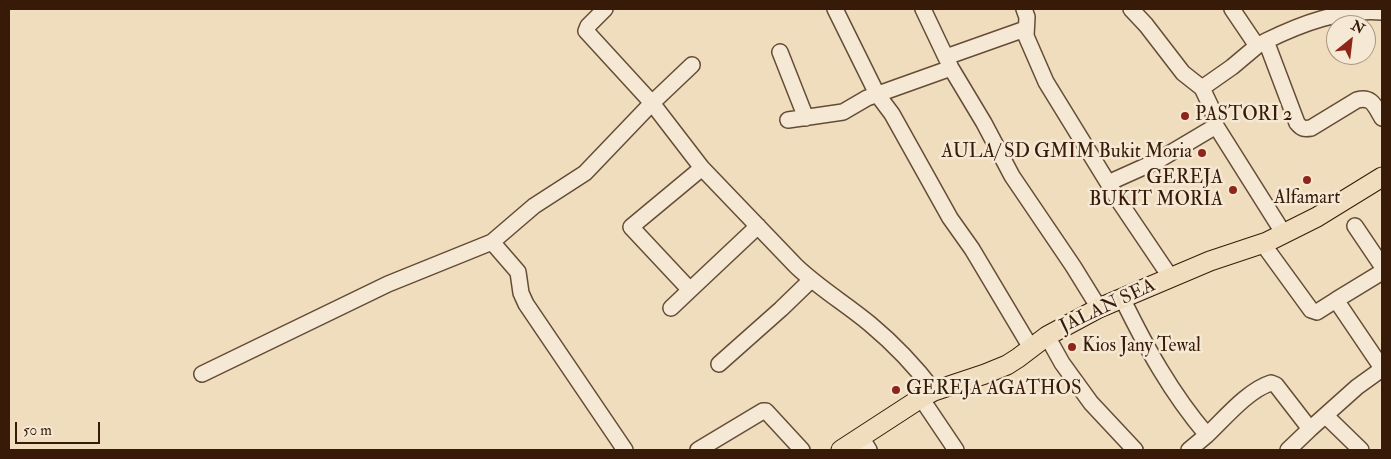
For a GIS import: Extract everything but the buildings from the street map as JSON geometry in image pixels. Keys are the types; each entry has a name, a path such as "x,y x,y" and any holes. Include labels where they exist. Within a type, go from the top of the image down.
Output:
{"main road":[{"name":"JALAN SEA","path":"842,450 865,444 927,394 999,368 1018,358 1047,336 1099,308 1210,261 1263,244 1284,234 1317,217 1382,177"}],"street":[{"path":"835,9 877,94 892,114 945,210 972,249 1031,348"},
{"path":"923,9 949,62 1012,176 1099,308"},
{"path":"1024,9 1028,17 1025,29 1028,43 1050,88 1121,204 1171,278"},
{"path":"1131,9 1146,25 1183,73 1202,88 1212,109 1216,126 1284,234"},
{"path":"1232,9 1261,43 1300,127 1304,129 1311,128 1357,100 1365,98 1371,101 1382,118"},
{"path":"596,12 586,31 652,103 702,168 811,280 881,334 903,354 927,394 956,450"},
{"path":"1202,88 1261,43 1303,24 1349,12 1382,12"},
{"path":"788,120 843,112 877,94 1025,29"},
{"path":"780,52 806,118"},
{"path":"202,374 388,284 492,242 534,206 585,173 652,103 692,65"},
{"path":"1108,183 1157,161 1216,126"},
{"path":"690,290 631,227 702,168"},
{"path":"671,308 758,226"},
{"path":"1355,226 1382,266"},
{"path":"492,242 518,272 526,304 626,450"},
{"path":"1263,244 1311,310 1317,312 1382,272"},
{"path":"719,364 782,309 811,280"},
{"path":"1122,298 1166,381 1189,414 1207,435"},
{"path":"1288,450 1356,387 1382,368 1336,300"},
{"path":"1047,336 1062,363 1091,403 1135,450"},
{"path":"1189,450 1263,385 1271,383 1276,385 1310,429"},
{"path":"698,450 766,410 802,450"},
{"path":"1326,416 1361,450"}],"place":[{"name":"PASTORI 2","path":"1185,116"},
{"name":"AULA/ SD GMIM Bukit Moria","path":"1202,153"},
{"name":"Alfamart","path":"1307,180"},
{"name":"GEREJA BUKIT MORIA","path":"1233,190"},
{"name":"Kios Jany Tewal","path":"1072,347"},
{"name":"GEREJA AGATHOS","path":"896,390"}]}
